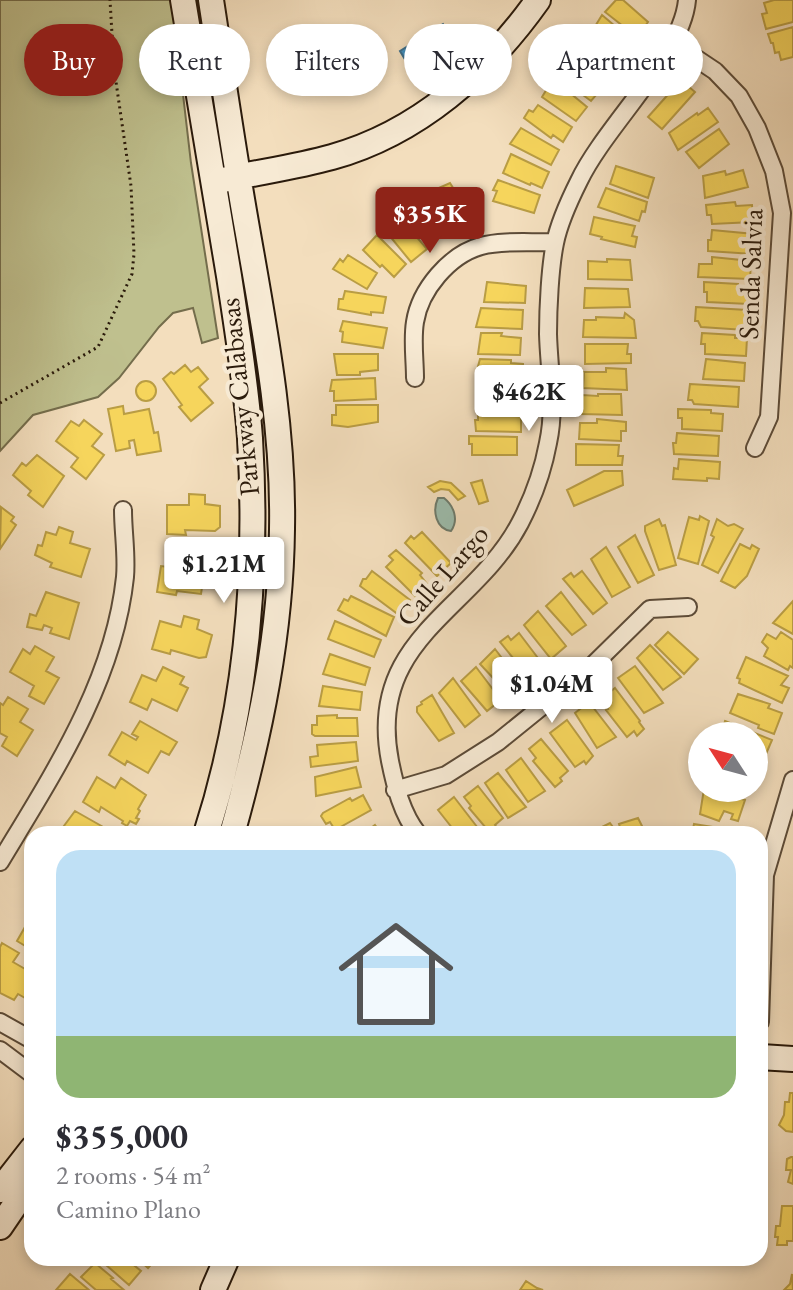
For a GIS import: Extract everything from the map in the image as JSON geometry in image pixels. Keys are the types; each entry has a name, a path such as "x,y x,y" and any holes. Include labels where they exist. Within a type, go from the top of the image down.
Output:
{"street":[{"name":"Parkway Calabasas","path":"183,0 244,378 250,437 251,560 245,655 233,734 208,826"},
{"name":"Parkway Calabasas","path":"211,0 279,437 282,529 277,613 268,683 253,759 234,826"},
{"path":"213,181 332,157 382,139 419,118 483,68 538,0"},
{"name":"Calle Largo","path":"680,24 687,0"},
{"name":"Senda Salvia","path":"703,63 739,96 757,128 774,171 782,213 769,417 755,448"},
{"name":"Calle Largo","path":"414,826 395,790 385,737 393,687 414,644 494,562 520,524 538,482 549,440 551,387 548,331 555,242 578,181 600,142 634,96"},
{"path":"415,378 415,319 426,292 443,270 460,255 482,245 555,242"},
{"path":"0,862 94,695 115,637 125,575 123,510"},
{"path":"395,790 446,775 498,742 592,666 650,609 688,607"},
{"path":"768,865 793,780"},
{"path":"0,1022 24,1036"},
{"path":"24,1039 10,1042 4,1054 24,1068"},
{"path":"768,1057 793,1059"},
{"path":"0,1190 24,1159"},
{"path":"0,1227 24,1192"},
{"path":"213,1290 224,1266"}],"path":[{"path":"0,403 98,347 132,274 131,186 114,68 110,0"}],"green space":[{"path":"0,0 172,0 175,24 139,24 139,96 183,96 218,338 202,343 193,308 173,313 119,378 98,397 33,415 0,451"}],"shaded area":[{"path":"438,498 444,498 453,509 455,522 451,531 442,527 437,519 435,508"}],"building: Homes":[{"path":"616,0 623,0 648,22 620,24 605,12"},
{"path":"793,0 793,22 766,29 762,14 767,13 764,3"},
{"path":"602,15 613,24 596,24"},
{"path":"793,27 793,57 781,60 768,34"},
{"path":"574,96 587,107 576,121 542,97"},
{"path":"667,96 691,96 662,129 648,117"},
{"path":"538,105 572,127 563,142 553,135 551,138 524,118 529,110 533,112"},
{"path":"708,108 718,122 678,150 669,133"},
{"path":"521,128 559,150 551,165 510,144"},
{"path":"719,129 729,144 699,168 686,152"},
{"path":"511,154 549,172 542,188 503,173"},
{"path":"616,166 654,178 648,198 610,184"},
{"path":"743,170 748,187 705,198 703,176 725,171 726,175"},
{"path":"498,180 540,195 534,213 493,201 497,191 493,190"},
{"path":"450,183 463,196 460,198 463,202 459,204 468,219 453,227 432,191"},
{"path":"606,188 647,202 639,221 598,207"},
{"path":"425,198 445,233 430,242 409,209"},
{"path":"735,202 736,206 752,205 753,222 712,224 706,205"},
{"path":"397,214 427,249 411,262 384,229"},
{"path":"594,217 635,226 632,236 637,237 635,247 590,234"},
{"path":"712,230 754,234 753,254 708,251"},
{"path":"377,235 406,264 394,277 363,250"},
{"path":"348,255 377,273 367,289 333,269 340,259 343,262"},
{"path":"712,257 751,261 750,279 698,277 699,264 712,264"},
{"path":"607,259 630,260 632,280 588,279 588,261 607,262"},
{"path":"487,282 526,286 525,303 484,302"},
{"path":"704,282 738,284 749,288 749,304 707,302"},
{"path":"585,288 628,289 630,307 584,308"},
{"path":"345,291 386,297 383,313 371,312 371,315 338,309 339,299 343,299"},
{"path":"696,307 747,310 745,330 701,327 695,321"},
{"path":"481,308 523,310 522,329 476,327"},
{"path":"625,313 634,320 636,338 583,337 584,320 624,318"},
{"path":"343,321 387,328 383,348 342,342 343,332 340,331"},
{"path":"481,333 502,333 501,336 521,338 520,355 478,354"},
{"path":"702,333 747,338 746,356 705,354 705,344 701,344"},
{"path":"585,344 628,344 627,354 631,354 631,363 585,364"},
{"path":"334,354 378,354 378,370 360,372 360,375 337,375"},
{"path":"480,359 511,360 511,363 523,364 523,380 481,379 481,370 477,370"},
{"path":"706,359 745,363 744,381 703,379"},
{"path":"185,365 191,372 198,367 208,379 199,387 213,403 191,421 163,379"},
{"path":"606,368 626,369 627,390 583,388 584,372 606,372"},
{"path":"375,378 376,399 334,401 334,391 330,391 332,380"},
{"path":"146,381 153,384 156,391 153,398 146,401 139,398 136,391 139,384"},
{"path":"690,384 739,387 738,407 694,404 688,400"},
{"path":"481,385 523,389 522,406 478,405"},
{"path":"621,394 622,415 581,414 582,395"},
{"path":"336,405 378,405 378,422 348,427 332,425"},
{"path":"123,406 124,414 149,409 161,451 137,455 134,440 129,441 130,448 116,451 108,409"},
{"path":"678,409 711,410 711,413 723,414 722,431 682,429"},
{"path":"478,410 521,412 521,432 476,431"},
{"path":"597,419 626,422 626,431 621,431 621,441 579,439 580,423 597,423"},
{"path":"84,420 102,434 92,446 104,455 86,479 71,467 78,458 56,441 71,421 79,426"},
{"path":"677,433 719,436 718,456 674,454 673,443 676,443"},
{"path":"469,436 517,437 517,455 472,455"},
{"path":"576,444 619,445 618,456 623,456 622,465 576,465"},
{"path":"37,455 64,476 43,507 28,495 31,491 13,475 22,463 26,466"},
{"path":"679,459 720,462 719,479 673,479"},
{"path":"604,471 622,471 623,485 574,506 567,490"},
{"path":"482,480 488,501 479,504 471,483"},
{"path":"440,481 451,483 465,496 458,500 449,490 434,492 428,487"},
{"path":"189,494 205,495 205,504 220,506 220,527 215,531 185,530 186,535 167,534 167,505 189,505"},
{"path":"1,507 14,517 11,521 16,525 0,549"},
{"path":"700,516 709,521 698,564 678,558 689,517 699,520"},
{"path":"659,519 662,526 665,525 676,565 659,570 645,526"},
{"path":"717,519 728,526 734,524 743,529 718,573 702,565 714,537 711,535"},
{"path":"59,527 73,532 70,543 90,549 81,577 50,567 52,563 35,555 38,545 42,546 46,532 56,535"},
{"path":"422,532 451,563 437,576 405,543 411,536 414,539"},
{"path":"635,535 654,575 638,583 618,547"},
{"path":"740,544 759,549 747,576 735,588 721,581"},
{"path":"606,547 630,587 612,597 591,559"},
{"path":"172,548 216,554 213,569 205,568 201,594 157,592 161,566 177,568 177,564 170,563"},
{"path":"396,550 422,573 420,575 427,584 415,596 386,567 393,560 389,556"},
{"path":"372,571 410,600 399,615 360,586"},
{"path":"582,571 607,603 593,614 563,579 571,573 574,577"},
{"path":"46,592 79,603 69,639 50,633 52,628 44,625 42,630 27,627 30,614 36,616"},
{"path":"561,592 586,625 572,635 546,606"},
{"path":"351,596 394,617 386,636 338,610 344,599 348,601"},
{"path":"793,601 793,634 773,623"},
{"path":"538,611 566,646 551,659 524,625"},
{"path":"184,616 199,620 197,629 212,635 206,657 152,649 160,621 181,627"},
{"path":"335,621 381,640 374,657 328,639"},
{"path":"668,632 698,659 684,674 655,645"},
{"path":"781,632 793,640 793,668 790,666 788,670 764,656 768,648 762,642 767,634 776,639"},
{"path":"519,633 544,666 531,676 500,642 508,636 511,640"},
{"path":"650,645 681,677 663,690 637,658"},
{"path":"35,646 54,657 46,671 59,678 44,704 29,696 34,686 10,672 23,649 30,654"},
{"path":"495,649 521,683 508,694 480,664"},
{"path":"330,654 370,668 365,685 323,674"},
{"path":"746,657 788,676 781,685 789,688 782,703 739,683 740,679 737,678"},
{"path":"635,666 663,703 644,713 618,678"},
{"path":"163,667 184,677 180,684 188,688 177,711 152,699 147,710 130,702 142,675 156,681"},
{"path":"476,667 501,700 487,711 461,681"},
{"path":"453,678 480,715 465,727 439,693"},
{"path":"323,686 362,692 360,710 319,706"},
{"path":"615,688 644,729 637,736 634,731 627,737 606,710 601,699"},
{"path":"738,694 770,704 768,708 782,713 774,734 768,732 768,722 752,722 730,713"},
{"path":"432,695 454,733 439,741 417,712 421,702"},
{"path":"8,697 28,709 20,722 33,730 17,756 2,746 7,737 0,733 0,703 3,705"},
{"path":"589,702 616,737 597,748 575,713"},
{"path":"337,715 337,718 357,718 358,736 312,734 312,725 317,725 317,716"},
{"path":"567,720 593,756 586,764 584,761 575,767 550,733"},
{"path":"140,721 177,742 169,755 161,751 148,773 109,755 122,732 136,740 138,737 132,734"},
{"path":"541,739 568,771 555,787 533,761 536,758 529,749"},
{"path":"356,742 358,761 311,767 310,757 318,756 317,745"},
{"path":"521,758 545,791 528,802 506,770"},
{"path":"356,767 361,787 316,796 315,777"},
{"path":"498,773 526,807 508,818 485,783"},
{"path":"97,777 115,788 121,778 146,795 138,809 136,824 130,821 127,826 101,807 99,812 83,802"},
{"path":"478,786 503,818 496,826 484,826 464,797"},
{"path":"363,795 371,810 342,826 332,826 330,822 326,824 321,816 323,813 350,798 352,801"},
{"path":"454,797 476,826 451,826 438,810"},
{"path":"702,802 744,802 738,821 731,819 733,814 724,811 719,821 700,814"},
{"path":"75,811 101,826 64,826"},
{"path":"638,818 642,826 620,826"},
{"path":"24,929 24,945 17,941"},
{"path":"2,943 19,953 13,962 24,968 24,997 18,994 14,1000 0,993"},
{"path":"790,1093 793,1093 793,1132 779,1125"},
{"path":"791,1157 793,1184 788,1182 791,1170 786,1170 787,1159"},
{"path":"782,1206 793,1206 793,1241 787,1241 787,1245 777,1245 776,1226 780,1226"},
{"path":"92,1266 99,1266 124,1290 96,1290 81,1277"},
{"path":"107,1266 135,1266 141,1271 129,1285"},
{"path":"70,1274 89,1290 56,1290"},
{"path":"792,1274 793,1290 784,1290 790,1284"},
{"path":"526,1281 537,1288 543,1290 520,1290"}]}
